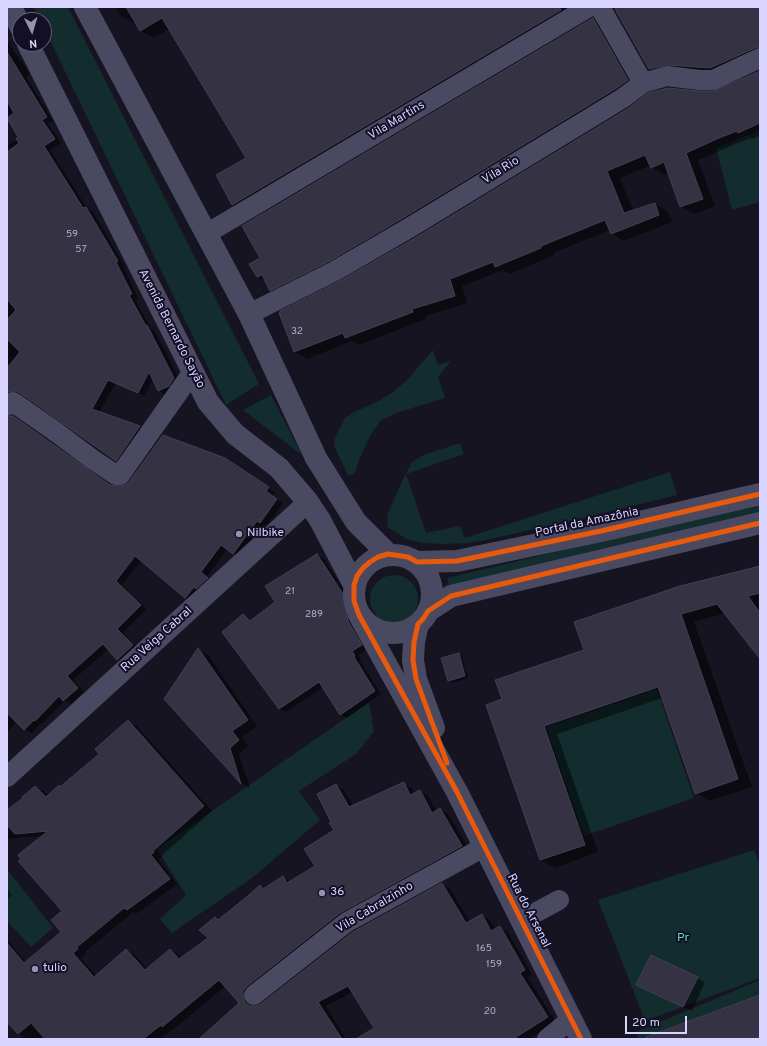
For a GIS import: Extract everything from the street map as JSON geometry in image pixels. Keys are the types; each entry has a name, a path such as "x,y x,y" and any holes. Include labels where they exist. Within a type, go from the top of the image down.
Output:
{"street":[{"path":"85,7 249,314 316,458 356,522 388,554"},
{"name":"Vila Martins","path":"206,234 588,7"},
{"path":"600,7 643,83"},
{"name":"Avenida Bernardo Sayão","path":"32,52 192,373 208,402 235,434 279,468 308,502 320,520 354,585"},
{"name":"Vila Rio","path":"249,314 333,272 409,228 623,98 643,83 667,76 713,80 760,58"},
{"path":"7,406 9,403 13,402 92,459 116,475 120,475 192,373"},
{"name":"Portal da Amazônia","path":"417,562 457,561 601,532 760,494"},
{"name":"Rua Veiga Cabral","path":"7,777 308,502"},
{"path":"423,618 432,598 431,585 426,572 417,562 408,557 388,554 374,559 363,568 354,585 354,601 359,615 366,623 376,630 386,633 398,633 408,630 451,596 760,523"},
{"name":"Rua do Arsenal","path":"359,615 457,792 522,920 570,1020 581,1039"},
{"name":"Rua do Arsenal","path":"423,618 414,642 413,660 416,679 457,792"},
{"name":"Vila Cabralzinho","path":"254,995 347,922 484,846"},
{"path":"522,920 559,900"},
{"path":"547,1039 570,1020"}],"green space":[{"path":"34,7 68,7 259,384 226,405 52,45 52,12 36,12"},
{"path":"760,130 760,202 732,210 716,148"},
{"path":"433,350 438,365 451,361 438,377 445,398 396,413 380,421 370,436 355,472 348,475 334,446 335,438 345,418 393,392 406,381"},
{"path":"271,395 302,455 243,410"},
{"path":"460,443 464,454 406,474 426,533 460,526 465,538 670,472 677,495 579,519 468,543 424,543 409,540 388,528 387,515 404,477 412,462 424,455"},
{"path":"760,503 760,514 450,588 447,578"},
{"path":"394,575 403,577 411,582 416,590 418,599 416,608 411,616 403,621 394,623 385,621 377,616 372,608 370,599 372,590 377,582 385,577"},
{"path":"657,689 694,798 584,836 546,727"},
{"path":"369,702 374,731 356,754 299,791 320,820 252,878 172,933 160,919 186,895 157,849"},
{"name":"Pr","path":"754,850 760,865 760,978 645,1021 598,900"},
{"path":"7,869 53,928 31,947 7,921"},
{"path":"760,980 760,1039 639,1039 636,1032"}],"building":[{"path":"126,7 559,7 561,10 232,205 216,175 246,158 162,18 140,31"},
{"path":"619,7 760,7 760,47 710,68 668,65 649,69 615,9"},
{"path":"593,18 628,80 403,218 328,262 270,291 262,275 257,277 249,264 260,258 242,226"},
{"path":"7,52 47,117 42,120 55,139 44,146 83,208 86,207 118,261 116,262 132,294 129,295 146,326 147,325 174,378 169,386 158,391 149,372 138,393 108,380 92,409 140,426 116,461 20,393 15,391 7,392 7,368 20,352 7,339 7,320 16,310 7,299 7,152 19,143 16,139 18,137 7,118 14,113 7,101"},
{"path":"760,71 760,123 738,133 737,131 719,138 686,153 703,199 680,207 664,162 651,168 645,155 607,171 624,213 655,203 659,215 611,234 605,220 541,246 541,248 495,267 493,262 450,279 455,296 412,309 413,312 345,338 343,333 294,352 279,313 280,311 338,282 415,238 629,108 648,93 668,88 713,91"},
{"path":"13,416 110,485 120,486 129,482 163,435 225,458 269,487 266,491 277,499 260,523 257,521 233,554 221,545 201,572 208,578 196,589 194,587 185,598 135,556 116,581 141,605 117,629 133,645 117,660 103,644 67,676 78,688 63,701 59,696 35,721 34,720 24,730 7,713 7,417"},
{"path":"317,554 351,606 348,609 347,614 348,621 362,645 352,651 355,656 354,657 375,691 340,715 319,682 279,709 222,632 243,614 250,621 275,602 265,586"},
{"path":"760,566 760,593 748,596 760,613 760,659 717,604 681,614 738,779 695,794 658,687 544,726 585,845 540,860 486,705 502,699 495,680 584,650 574,622 680,586"},
{"path":"198,648 248,720 232,731 239,740 230,748 241,784 164,699"},
{"path":"459,653 465,676 448,681 441,658"},
{"path":"128,720 204,806 153,851 154,852 151,855 170,879 127,910 124,908 77,947 78,949 73,953 94,977 126,949 145,970 170,949 179,959 208,938 199,930 215,917 218,920 260,885 263,889 283,876 287,883 315,866 304,849 334,830 329,823 331,822 317,794 336,784 349,807 404,782 410,795 420,790 432,813 440,808 462,846 340,913 247,986 243,991 245,1002 250,1006 261,1004 353,932 442,883 466,923 482,914 491,931 500,926 525,970 520,973 548,1017 513,1039 356,1039 374,1028 348,986 318,1002 342,1039 199,1039 239,1003 219,980 162,1027 161,1025 143,1039 45,1039 31,1023 18,1034 7,1022 7,943 24,963 61,932 51,920 62,911 18,861 21,859 18,855 48,831 15,834 7,825 7,810 23,798 22,797 35,786 46,797 59,785 60,787 99,754 95,749"},
{"path":"651,955 698,977 683,1007 636,985"},
{"path":"760,995 760,1039 647,1039 646,1037"}],"cycle path":[{"path":"581,1039 457,792 359,615 354,601 354,585 357,576 363,568 378,557 388,554 408,557 417,562 457,561 601,531 760,494"},
{"path":"447,763 416,679 413,660 414,642 418,624 428,611 451,596 760,523"}],"place":[{"name":"Nilbike","path":"239,534"},
{"name":"36","path":"322,893"},
{"name":"tulio","path":"35,969"}]}
